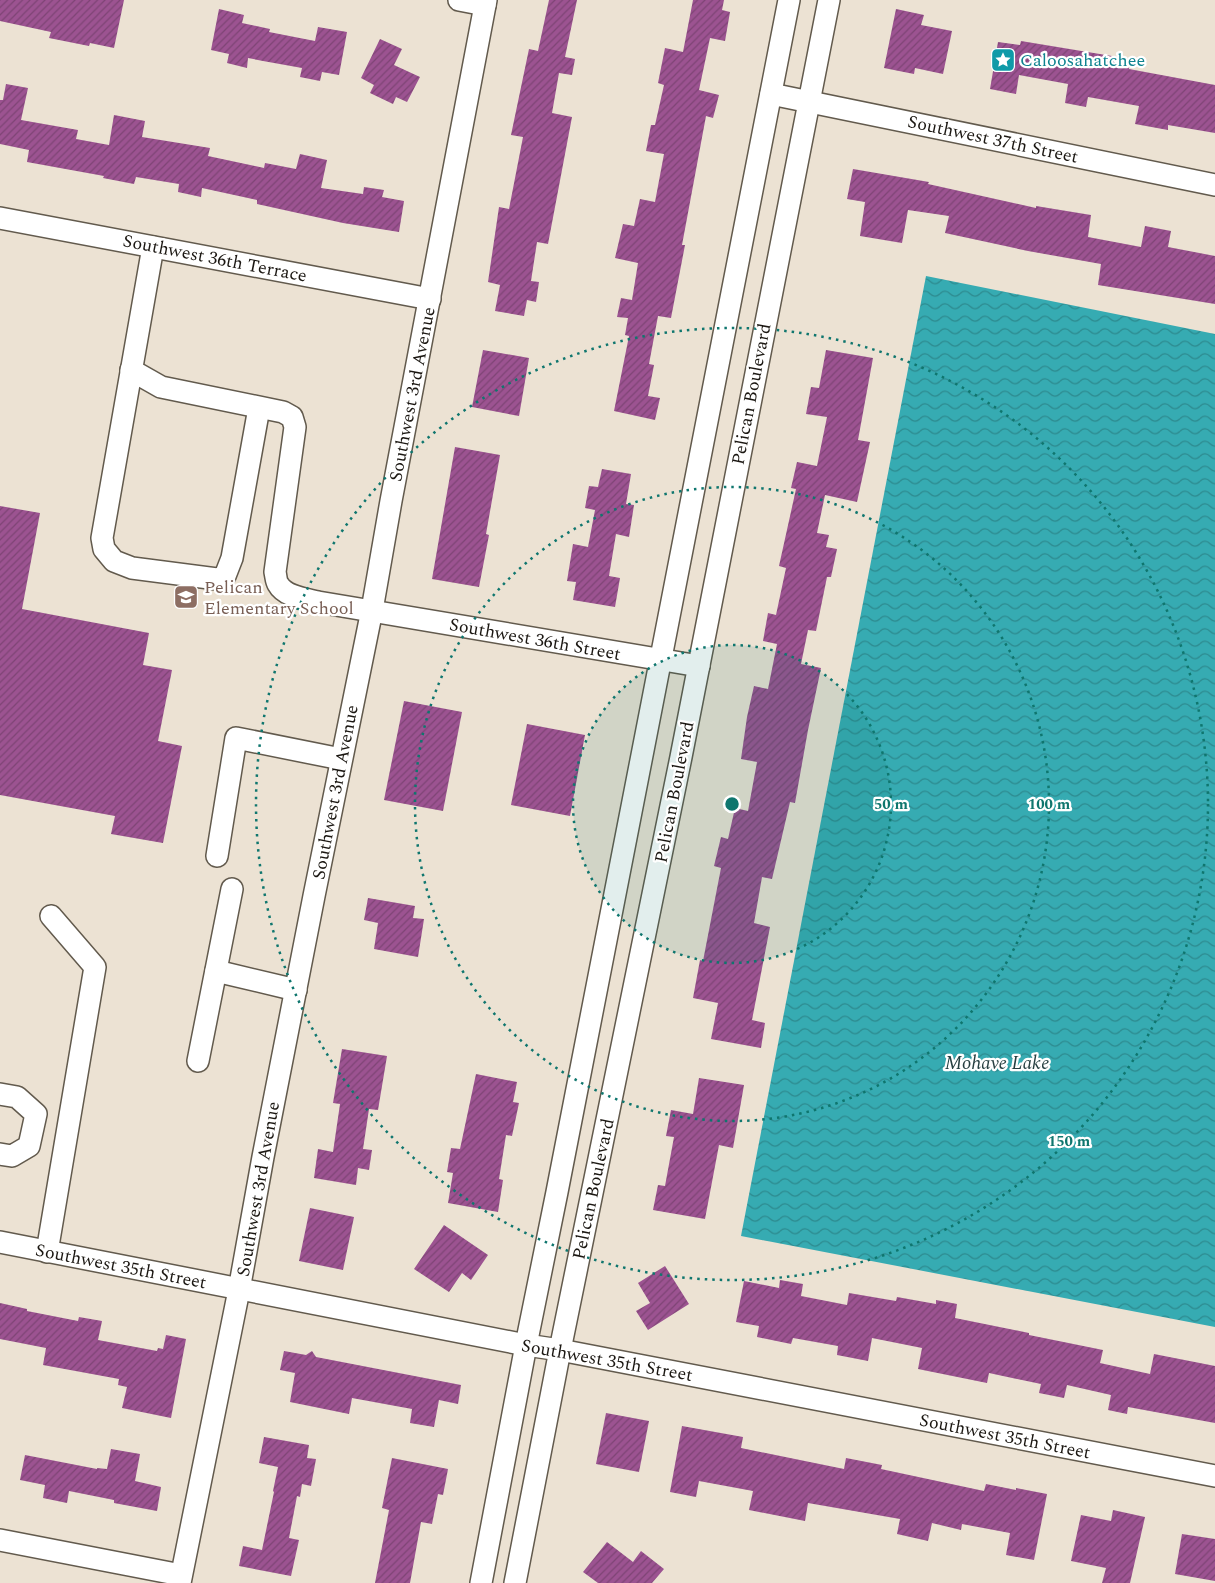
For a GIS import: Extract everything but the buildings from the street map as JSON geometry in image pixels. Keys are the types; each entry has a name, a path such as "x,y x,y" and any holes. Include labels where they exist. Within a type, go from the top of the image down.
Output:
{"street":[{"path":"459,0 486,2"},
{"name":"Pelican Boulevard","path":"481,1583 789,0"},
{"name":"Pelican Boulevard","path":"515,1583 698,666 828,0"},
{"name":"Southwest 3rd Avenue","path":"180,1579 239,1290 341,759 372,610 486,2"},
{"name":"Southwest 37th Street","path":"771,94 1215,185"},
{"name":"Southwest 36th Terrace","path":"0,218 430,299"},
{"path":"153,247 102,538 104,548 114,560 132,568 217,579 225,576 232,558 259,408"},
{"name":"Southwest 36th Street","path":"132,370 161,387 283,412 292,418 295,427 275,572 278,584 294,596 318,602 698,666"},
{"path":"217,856 236,738 341,759"},
{"path":"198,1062 232,888"},
{"path":"47,1252 95,967 51,916"},
{"path":"216,971 296,990"},
{"path":"0,1094 18,1097 36,1114 29,1146 12,1156 0,1154"},
{"name":"Southwest 35th Street","path":"0,1242 239,1290 1215,1476"},
{"path":"0,1540 180,1579"}],"water":[{"name":"Mohave Lake","path":"926,276 1215,334 1215,1327 741,1236"}],"place":[{"name":"Caloosahatchee","path":"1003,60"},
{"name":"Pelican Elementary School","path":"186,597"}]}
